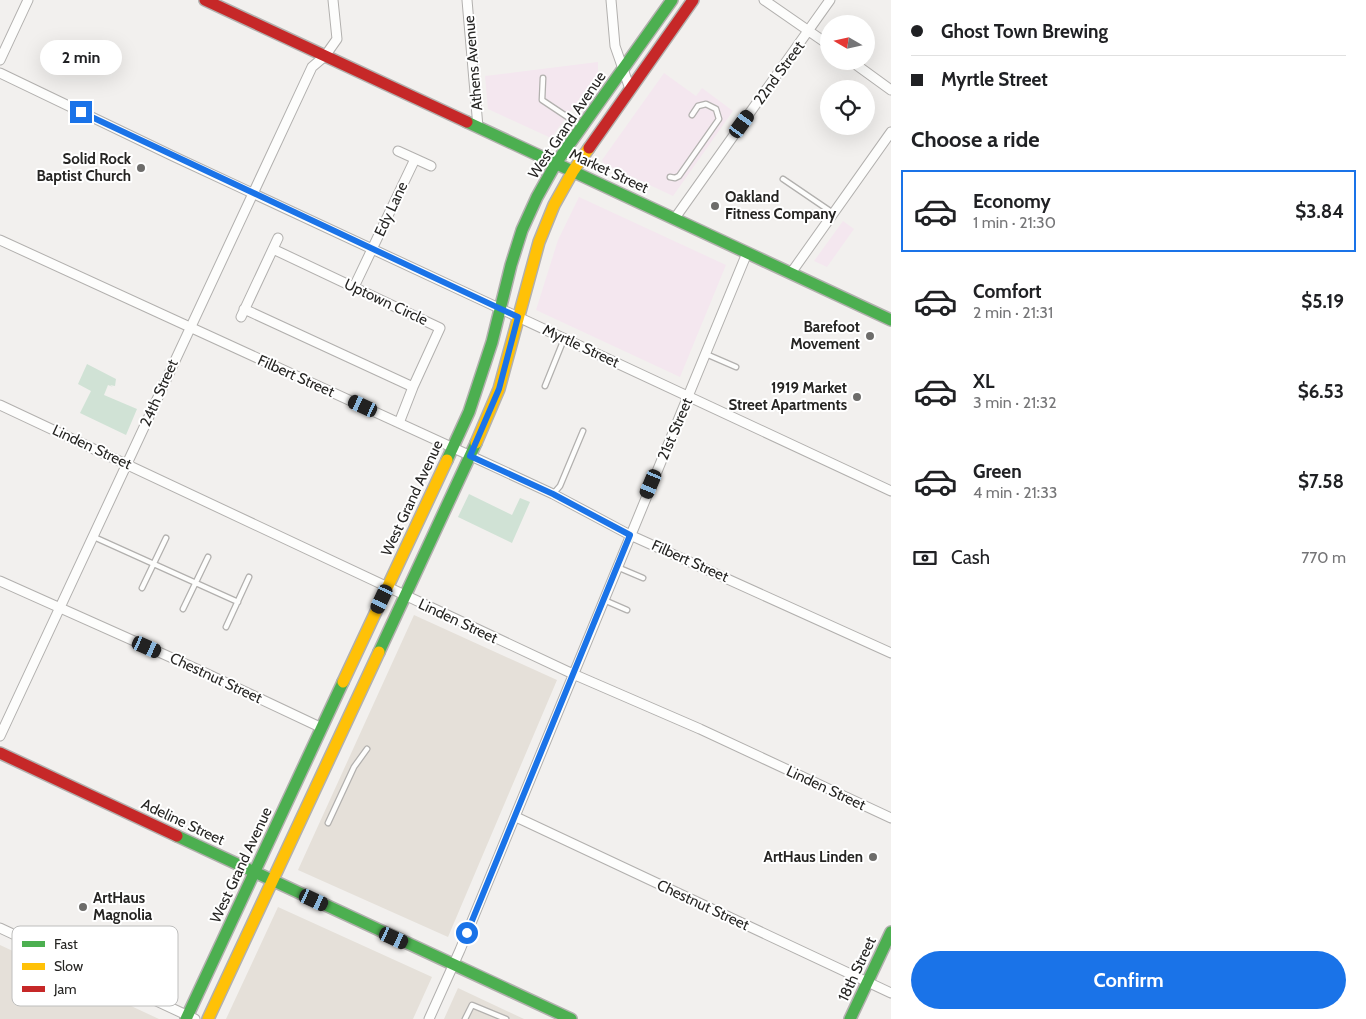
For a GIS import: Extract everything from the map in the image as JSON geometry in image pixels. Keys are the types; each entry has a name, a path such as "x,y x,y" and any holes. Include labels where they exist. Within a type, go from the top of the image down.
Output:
{"main road":[{"name":"Market Street","path":"205,0 891,320"},
{"name":"West Grand Avenue","path":"190,1018 254,872 469,412 482,375 522,230 537,197 556,164 672,0"},
{"name":"West Grand Avenue","path":"208,1019 470,456 499,389 539,242 554,205 573,171 693,0"},
{"name":"Adeline Street","path":"0,753 571,1019"},
{"name":"18th Street","path":"850,1019 891,932"}],"street":[{"path":"0,60 28,0"},
{"name":"24th Street","path":"0,736 94,537 189,327 222,262 312,67 325,56 337,39 333,0"},
{"name":"Athens Avenue","path":"467,0 478,127"},
{"path":"611,0 615,46 630,89"},
{"path":"764,0 820,40"},
{"name":"22nd Street","path":"675,218 830,0"},
{"path":"863,70 891,90"},
{"name":"Myrtle Street","path":"0,73 163,152 373,248 891,491"},
{"path":"791,273 891,132"},
{"path":"398,151 431,166"},
{"name":"Edy Lane","path":"354,287 415,159"},
{"path":"278,238 242,313 413,387"},
{"name":"Filbert Street","path":"0,240 553,494 630,535 891,653"},
{"name":"Uptown Circle","path":"273,250 440,328 399,423"},
{"name":"21st Street","path":"428,1019 454,964 516,817 747,253"},
{"name":"Linden Street","path":"0,405 387,588 573,674 700,729 891,818"},
{"name":"Chestnut Street","path":"0,581 199,670 322,728"},
{"name":"Chestnut Street","path":"516,817 891,993"},
{"path":"0,928 12,934"},
{"path":"165,1006 190,1018"}],"lane":[{"path":"543,78 542,100 582,127"},
{"path":"670,177 675,178 679,176 719,119 716,109 706,104 698,106 692,115"},
{"path":"783,180 833,213"},
{"path":"545,386 565,338"},
{"path":"706,354 736,367"},
{"path":"553,494 560,486 583,431"},
{"path":"94,537 238,602"},
{"path":"142,588 166,538"},
{"path":"184,609 208,557"},
{"path":"617,567 643,578"},
{"path":"226,627 249,577"},
{"path":"604,600 627,610"},
{"path":"328,823 354,767 367,749"},
{"path":"465,1019 472,1005 506,1019"}],"shaded area":[{"path":"598,62 598,73 551,138 488,109 485,76"},
{"path":"664,73 696,96 702,88 733,111 673,196 603,163 602,160"},
{"path":"579,197 726,265 680,377 536,310 558,240"},
{"path":"843,221 854,229 827,267 814,261"},
{"path":"414,615 557,680 448,937 298,870"},
{"path":"278,907 432,977 413,1019 226,1019"},
{"path":"0,945 12,951 12,1006 131,1006 159,1019 0,1019"},
{"path":"458,988 524,1019 444,1019"}],"green space":[{"path":"87,364 116,379 115,386 108,385 104,395 137,409 126,435 80,413 91,391 78,384"},
{"path":"469,494 512,515 520,498 530,502 512,543 458,517"}],"traffic: fast":[{"path":"447,460 469,412 492,342 511,265 522,230 537,197 556,163 672,0"},
{"path":"467,122 891,320"},
{"path":"379,652 476,443"},
{"path":"186,1019 343,682"},
{"path":"177,836 571,1019"},
{"path":"850,1019 891,932"}],"traffic: slow":[{"path":"476,443 499,389 539,242 554,205 573,171 589,148"},
{"path":"343,682 447,460"},
{"path":"208,1019 379,652"}],"traffic: jam":[{"path":"205,0 467,122"},
{"path":"589,148 693,0"},
{"path":"0,753 177,836"}],"place":[{"name":"Solid Rock Baptist Church","path":"141,168"},
{"name":"Oakland Fitness Company","path":"715,206"},
{"name":"Barefoot Movement","path":"870,336"},
{"name":"1919 Market Street Apartments","path":"857,397"},
{"name":"ArtHaus Linden","path":"873,857"},
{"name":"ArtHaus Magnolia","path":"83,907"}],"route":[{"path":"81,112 518,317 499,389 470,456 553,494 630,535 467,933"}]}
